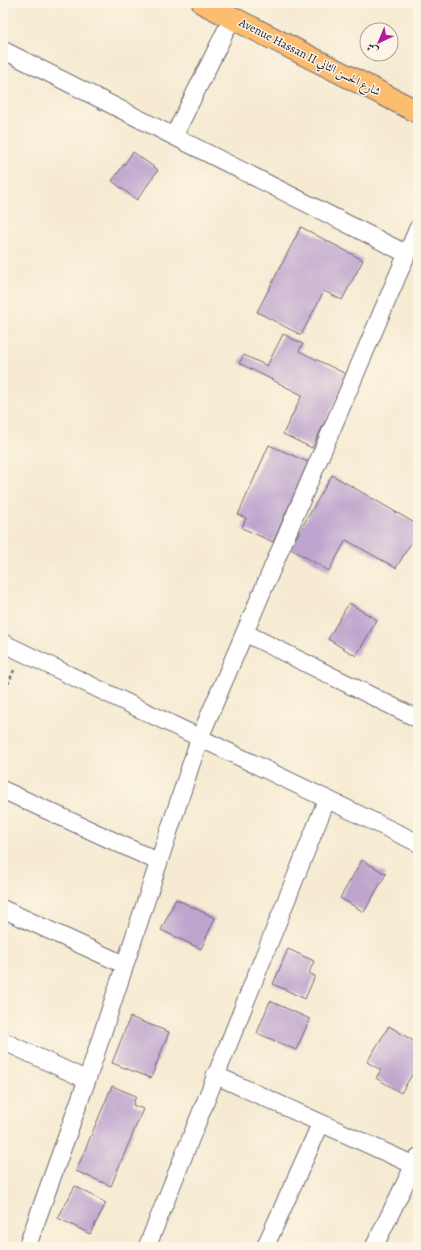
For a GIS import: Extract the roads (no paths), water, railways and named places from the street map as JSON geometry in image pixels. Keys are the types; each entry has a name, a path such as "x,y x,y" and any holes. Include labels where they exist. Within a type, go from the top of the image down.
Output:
{"main road":[{"name":"Avenue Hassan II شارع الحسن الثاني","path":"203,3 418,112"}],"street":[{"path":"174,136 232,18"},
{"path":"3,50 407,254"},
{"path":"27,1247 87,1080 200,738 418,228"},
{"path":"245,633 418,718"},
{"path":"3,643 418,843"},
{"path":"3,790 159,862"},
{"path":"147,1247 215,1075 328,799"},
{"path":"3,909 125,965"},
{"path":"3,1041 87,1080"},
{"path":"215,1075 320,1123 417,1163 374,1247"},
{"path":"265,1247 320,1123"}]}
